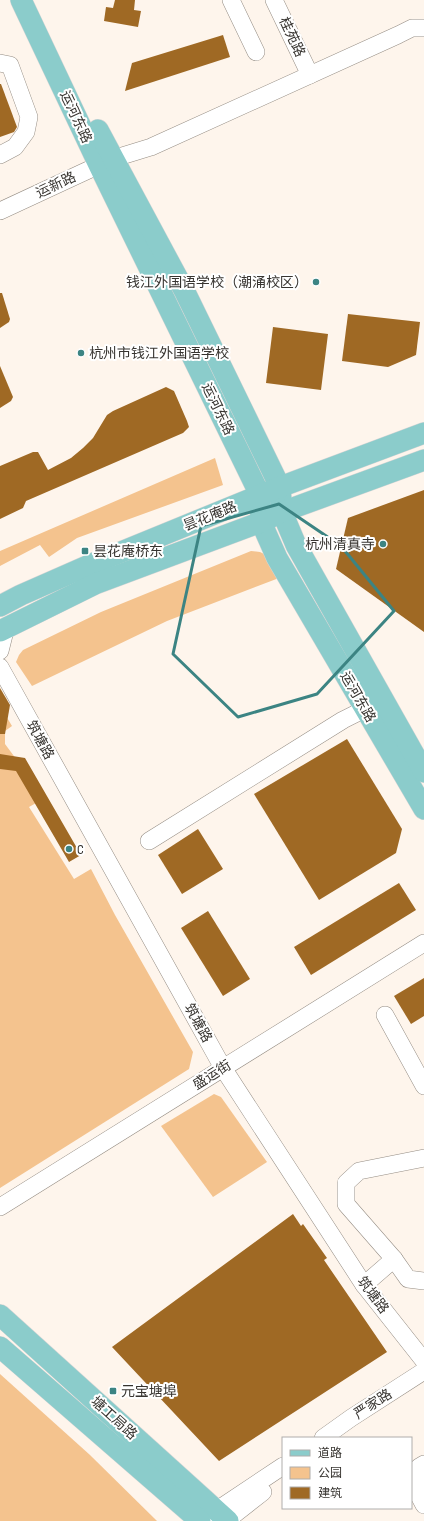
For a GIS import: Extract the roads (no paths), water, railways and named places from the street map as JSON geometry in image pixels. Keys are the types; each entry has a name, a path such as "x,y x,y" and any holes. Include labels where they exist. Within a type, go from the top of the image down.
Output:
{"main road":[{"name":"运河东路","path":"21,0 106,162 184,290 280,486 282,512 296,545 424,772"},
{"name":"运河东路","path":"36,0 106,162 260,495 261,522 277,558 424,809"},
{"name":"昙花庵路","path":"0,606 86,566 280,486 424,433"},
{"name":"昙花庵路","path":"3,629 95,584 261,522 282,512 424,460"},
{"name":"塘工局路","path":"0,1315 217,1519"},
{"name":"塘工局路","path":"0,1347 217,1519"}],"street":[{"path":"231,0 256,52"},
{"name":"桂苑路","path":"274,0 310,75"},
{"name":"运新路","path":"0,211 106,162 151,147 412,28 424,28"},
{"path":"0,63 10,65 29,117 26,132 15,147 0,155"},
{"path":"0,651 3,629"},
{"name":"筑塘路","path":"0,667 223,1068 364,1285 424,1361"},
{"path":"149,841 343,720 365,709"},
{"name":"盛运街","path":"0,1207 424,943"},
{"path":"384,1015 424,1086"},
{"path":"424,1158 359,1170 346,1183 346,1204 394,1259 408,1279 424,1281"},
{"path":"364,1285 394,1259"},
{"name":"严家路","path":"324,1437 424,1371"},
{"name":"严家路","path":"344,1437 424,1384"},
{"path":"424,1464 419,1467 416,1490 424,1505"},
{"path":"217,1519 282,1467"},
{"path":"217,1519 282,1479"}],"place":[{"name":"钱江外国语学校（潮涌校区）","path":"316,282"},
{"name":"杭州市钱江外国语学校","path":"81,353"},
{"name":"杭州清真寺","path":"383,544"},
{"name":"昙花庵桥东","path":"85,551"},
{"name":"C","path":"69,849"},
{"name":"元宝塘埠","path":"113,1391"}]}
